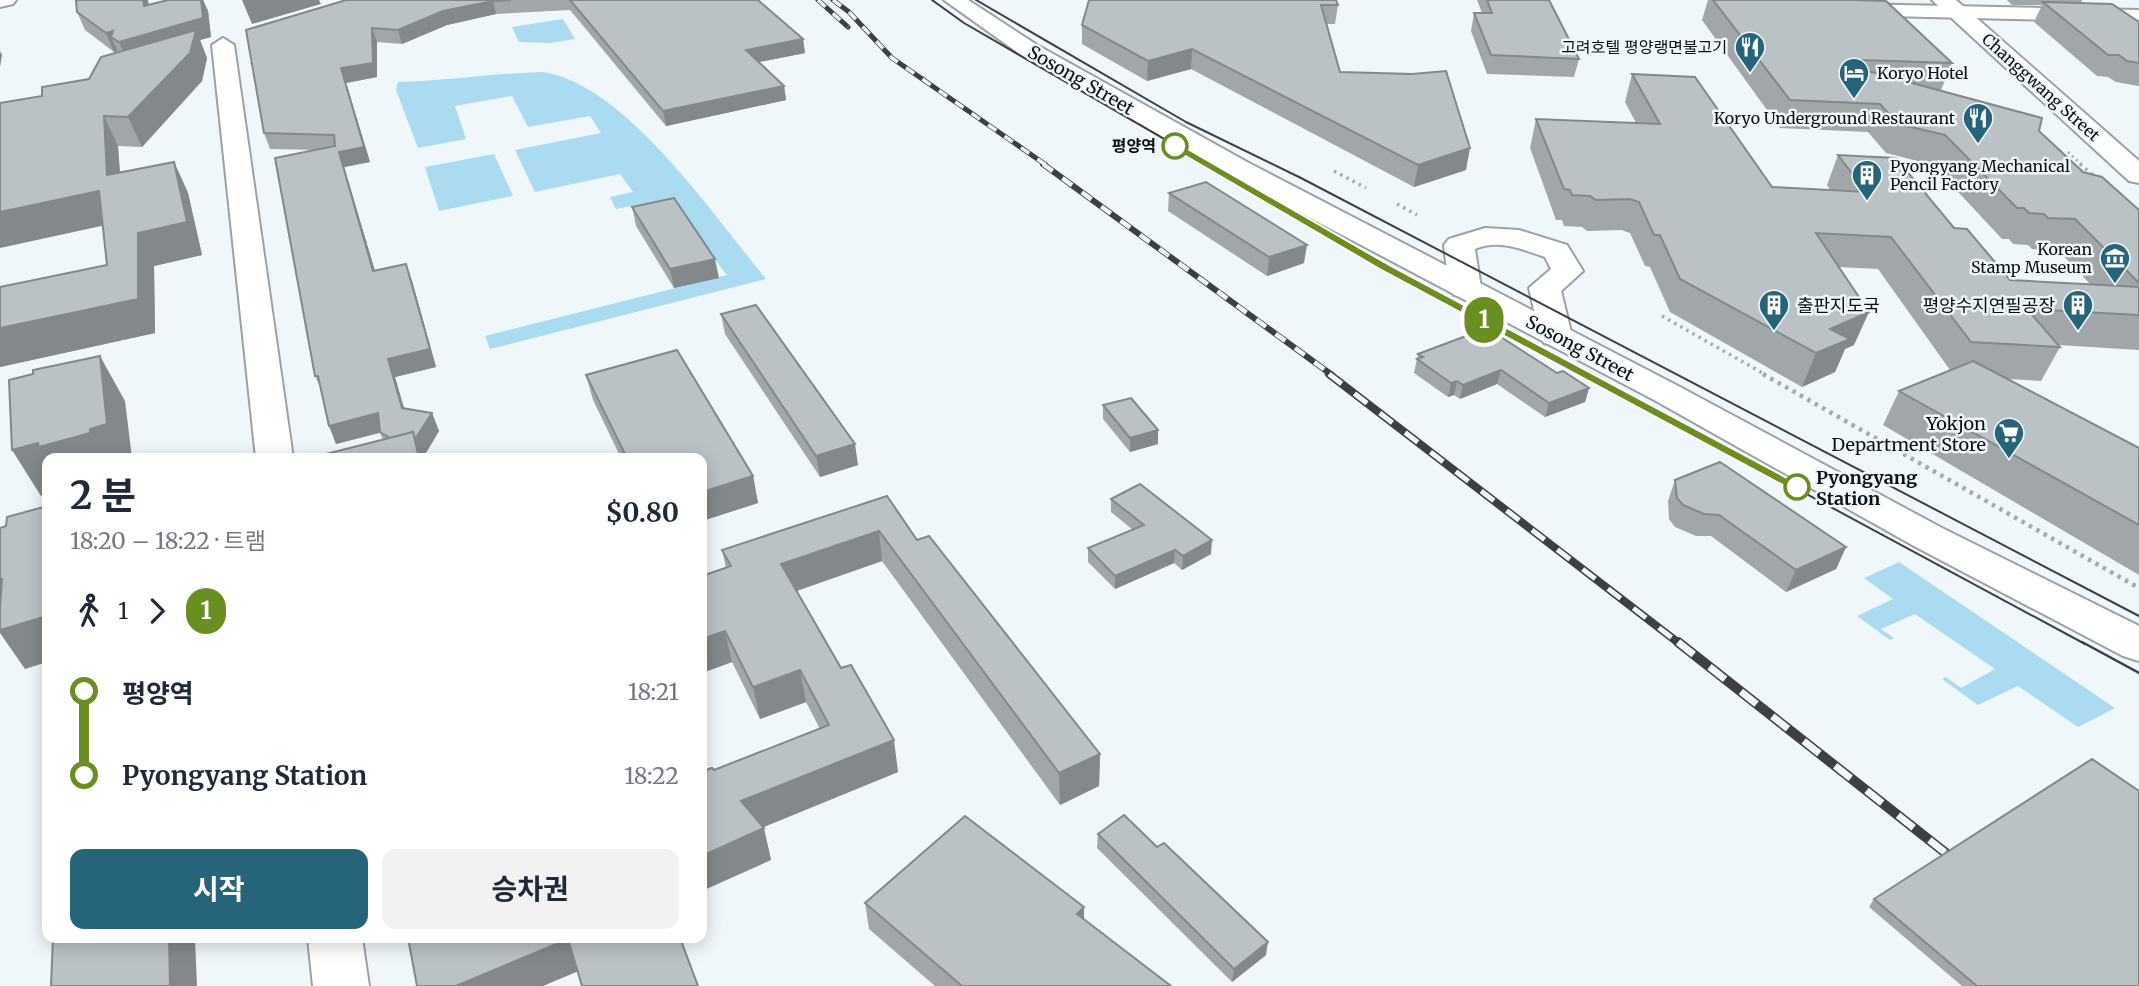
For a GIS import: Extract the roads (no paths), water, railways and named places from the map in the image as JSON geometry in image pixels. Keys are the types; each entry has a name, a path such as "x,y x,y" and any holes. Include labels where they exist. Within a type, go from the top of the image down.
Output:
{"main road":[{"path":"0,1 6,0"},
{"name":"Sosong Street","path":"954,0 1088,85 1928,537 2139,645"},
{"path":"1852,10 1951,7 2139,16"},
{"name":"Changgwang Street","path":"1951,7 2139,175"},
{"path":"223,45 274,453"},
{"path":"1465,288 1459,245 1480,235 1514,236 1556,251 1568,271 1545,288 1556,336"},
{"path":"336,943 341,986"}],"tram line":[{"path":"932,0 964,23 1387,268 2085,644"},
{"path":"976,0 1186,122 1301,178 2139,616"},
{"name":"1","path":"1175,146 1387,268 1797,487"},
{"path":"2082,642 2139,673"}],"railway":[{"path":"818,0 848,27"},
{"path":"833,0 849,12 892,58 1046,165"},
{"path":"1043,164 1332,375"},
{"path":"1329,374 1680,644"},
{"path":"1678,642 1961,865"}],"place":[{"name":"고려호텔 평양랭면불고기","path":"1750,74"},
{"name":"Koryo Hotel","path":"1854,100"},
{"name":"Koryo Underground Restaurant","path":"1978,145"},
{"name":"평양역","path":"1175,146"},
{"name":"Pyongyang Mechanical Pencil Factory","path":"1867,202"},
{"name":"Korean Stamp Museum","path":"2115,285"},
{"name":"출판지도국","path":"1774,332"},
{"name":"평양수지연필공장","path":"2078,332"},
{"name":"Yokjon Department Store","path":"2009,460"},
{"name":"Pyongyang Station","path":"1797,487"}]}
